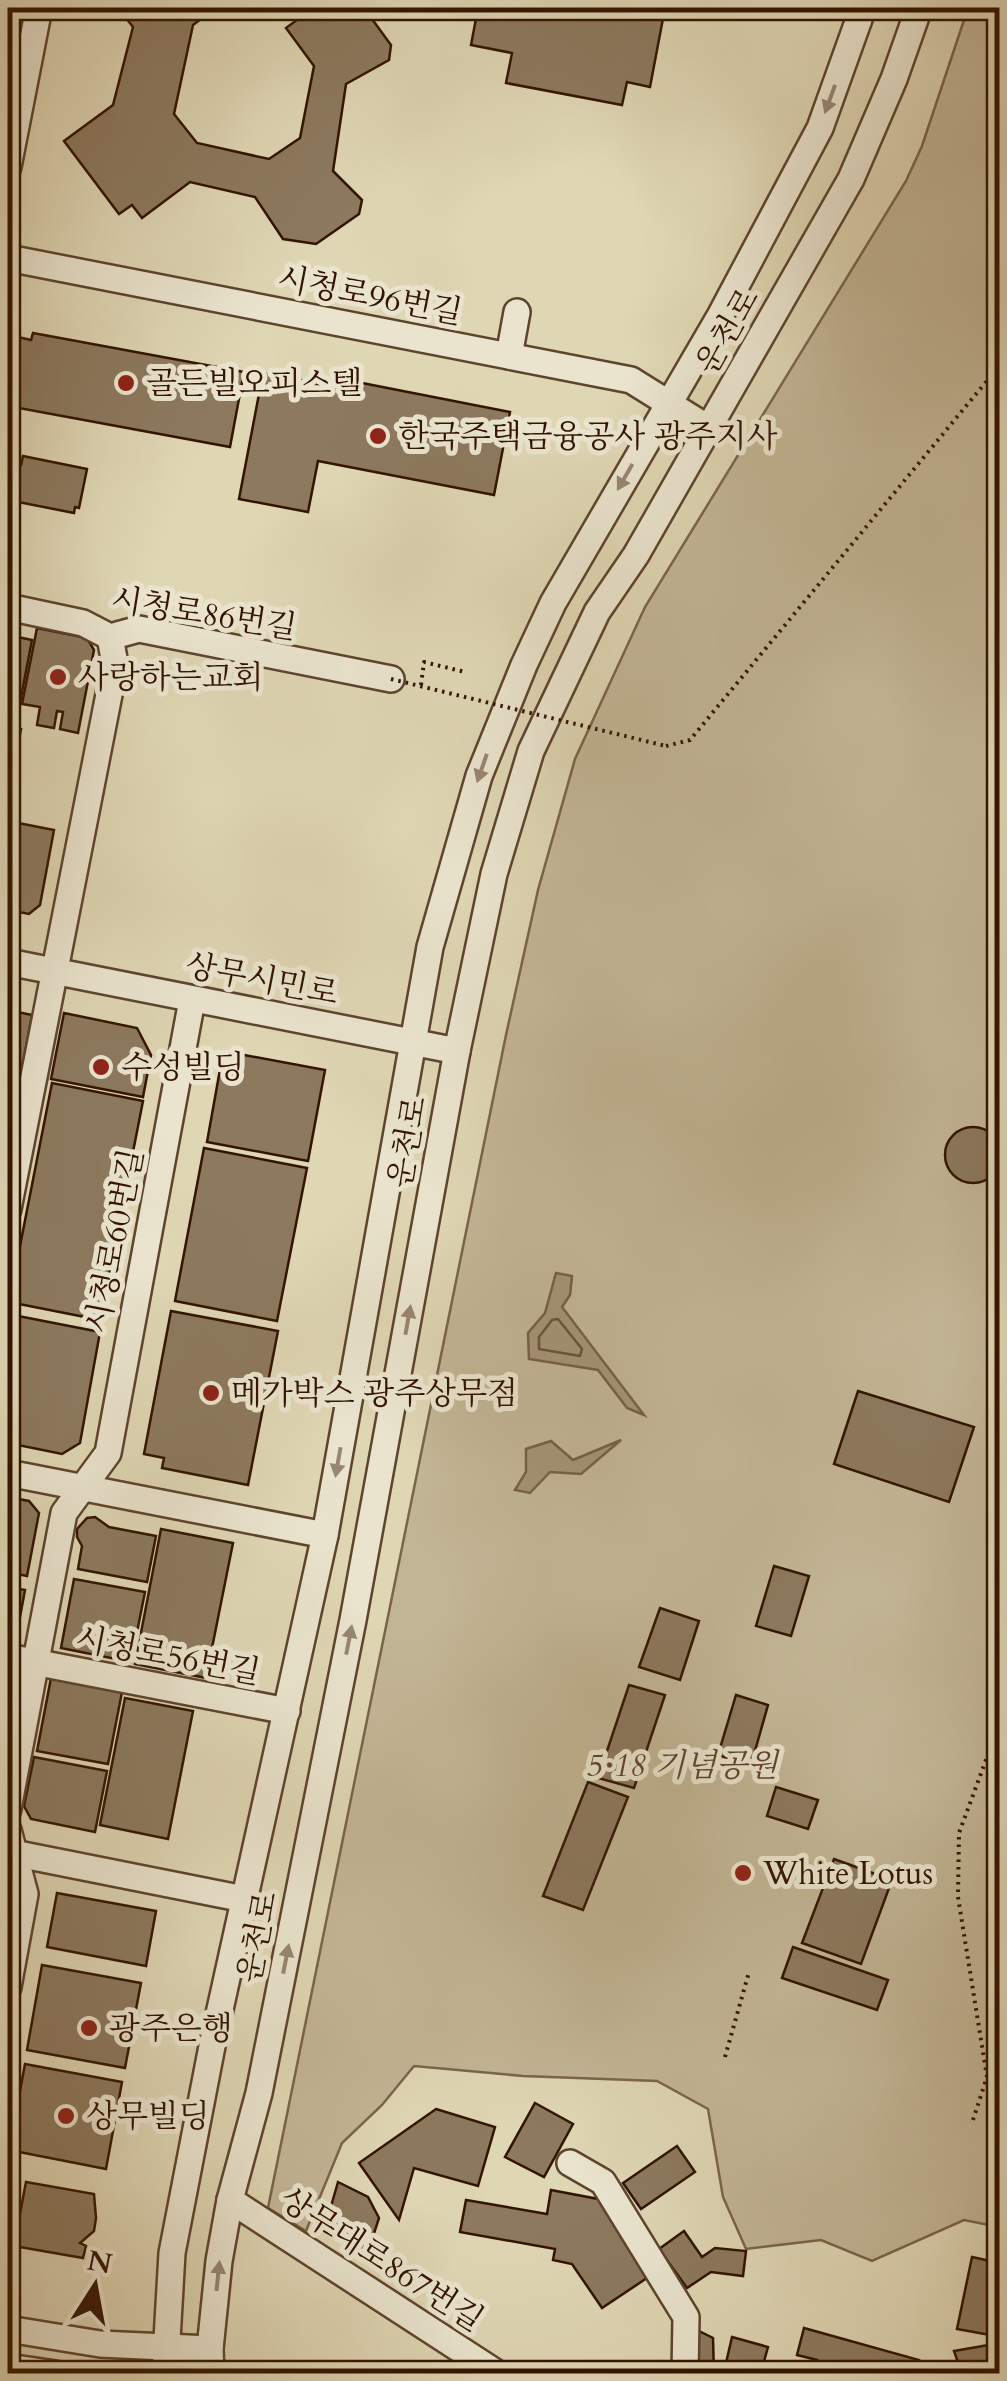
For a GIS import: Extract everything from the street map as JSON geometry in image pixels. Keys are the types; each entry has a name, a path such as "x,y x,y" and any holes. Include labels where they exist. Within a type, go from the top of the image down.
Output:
{"street":[{"path":"8,167 38,8"},
{"name":"운천로","path":"165,2361 172,2253 244,1899 325,1535 430,947 490,743 553,603 720,316 820,128 864,8"},
{"name":"운천로","path":"210,2361 219,2262 230,2200 258,2093 349,1640 457,1050 494,874 532,751 597,612 636,555 851,179 894,79 919,8"},
{"name":"시청로96번길","path":"8,258 631,380 708,428"},
{"path":"509,356 516,312"},
{"name":"시청로86번길","path":"8,608 83,622 110,637 139,629 392,679"},
{"path":"8,1209 115,664 110,637"},
{"name":"상무시민로","path":"8,962 457,1050"},
{"name":"시청로60번길","path":"84,1487 108,1453 192,1000"},
{"path":"8,1473 325,1535"},
{"name":"시청로56번길","path":"36,1662 64,1513 84,1487"},
{"name":"시청로56번길","path":"8,1656 287,1711"},
{"path":"8,1808 36,1662"},
{"path":"10,1845 244,1899"},
{"path":"8,1987 25,1894 10,1845"},
{"path":"570,2163 603,2182 686,2317 685,2374"},
{"name":"상무대로867번길","path":"230,2200 498,2374"},
{"path":"8,2329 100,2344 165,2361 210,2361"},
{"path":"8,2367 56,2374"}],"path":[{"path":"392,679 666,746 690,740 1000,365"},
{"path":"421,685 424,662 465,672"},
{"path":"973,2120 987,2076 958,1897 960,1834 1000,1722"},
{"path":"725,2057 749,1972"}],"green space":[{"name":"5·18 기념공원","path":"968,8 999,8 999,2227 964,2220 872,2261 821,2240 746,2249 723,2197 708,2109 657,2081 523,2076 414,2066 382,2105 342,2143 306,2231 268,2208 506,1035 538,890 575,759 645,607 906,181 922,146"}],"water":[{"path":"556,1273 572,1276 570,1295 562,1307 644,1415 627,1408 598,1370 529,1359 528,1333 545,1313"},
{"path":"621,1440 581,1474 550,1472 530,1493 515,1490 526,1472 526,1449 551,1441 573,1460"}],"building":[{"path":"118,8 216,8 193,25 174,114 197,143 269,159 300,138 314,66 286,28 313,8 364,8 391,45 389,60 346,84 333,171 362,200 359,214 316,244 283,239 255,197 190,182 142,218 132,205 119,214 64,141 113,105 133,27"},
{"path":"478,8 665,8 650,87 627,82 622,105 506,83 512,53 471,45"},
{"name":"골든빌오피스텔","path":"33,333 244,372 230,447 8,406 18,337 31,340"},
{"name":"한국주택금융공사 광주지사","path":"263,373 355,391 357,382 510,412 494,495 318,461 308,512 239,499"},
{"path":"23,456 87,469 79,508 75,507 74,513 8,500 8,469 11,470 12,463 21,465"},
{"name":"사랑하는교회","path":"37,628 87,638 94,650 78,733 60,729 63,712 57,711 54,728 37,725 40,707 22,704"},
{"path":"8,635 32,640 17,718 8,716"},
{"path":"8,727 21,729 8,797"},
{"path":"8,821 54,830 40,905 29,914 8,910"},
{"path":"8,1010 32,1015 23,1064 8,1061"},
{"name":"수성빌딩","path":"64,1013 137,1028 151,1055 143,1097 51,1079"},
{"path":"239,1054 325,1070 308,1161 207,1142 221,1064"},
{"path":"8,1068 21,1071 8,1144"},
{"path":"52,1083 143,1101 100,1320 9,1302"},
{"path":"973,1127 993,1135 1001,1155 993,1175 973,1183 953,1175 945,1155 953,1135"},
{"path":"204,1148 307,1168 277,1321 175,1301"},
{"name":"메가박스 광주상무점","path":"171,1311 278,1331 248,1485 162,1468 164,1458 144,1454"},
{"path":"8,1314 100,1332 80,1443 62,1454 8,1443"},
{"path":"858,1391 974,1427 949,1502 834,1464"},
{"path":"8,1497 29,1501 39,1513 27,1576 8,1572"},
{"path":"95,1517 109,1527 156,1536 147,1582 78,1569 82,1546 77,1529 87,1518"},
{"path":"161,1529 233,1543 206,1678 135,1664"},
{"path":"774,1566 809,1576 791,1636 756,1626"},
{"path":"74,1579 145,1592 131,1662 61,1648"},
{"path":"8,1587 25,1590 15,1644 8,1642"},
{"path":"660,1608 699,1621 680,1680 639,1667"},
{"path":"51,1678 122,1692 108,1764 37,1751"},
{"path":"629,1685 665,1695 634,1788 598,1778"},
{"path":"736,1695 768,1705 751,1765 718,1755"},
{"path":"125,1698 193,1711 168,1839 100,1825"},
{"path":"34,1757 107,1771 95,1832 31,1819 24,1806"},
{"path":"588,1782 628,1797 583,1910 543,1896"},
{"path":"776,1787 818,1800 808,1829 767,1816"},
{"path":"834,1859 892,1880 861,1964 802,1943"},
{"path":"57,1893 156,1911 146,1966 47,1947"},
{"path":"793,1947 888,1980 877,2010 782,1978"},
{"path":"42,1965 141,1983 125,2068 27,2050"},
{"name":"상무빌딩","path":"25,2064 122,2082 106,2169 9,2150"},
{"path":"535,2103 573,2124 544,2177 505,2157"},
{"path":"436,2109 495,2127 478,2186 414,2168 399,2220 359,2163"},
{"path":"677,2146 695,2172 641,2209 623,2183"},
{"path":"26,2182 94,2194 94,2231 80,2243 86,2246 83,2258 14,2246"},
{"path":"338,2182 368,2197 379,2218 367,2255 324,2231"},
{"path":"551,2190 598,2199 650,2276 602,2308 572,2264 553,2260 555,2249 460,2232 466,2200 547,2214"},
{"path":"684,2231 702,2257 715,2248 746,2251 743,2276 711,2272 687,2288 659,2249"},
{"path":"972,2257 1000,2263 1000,2319 996,2336 957,2329"},
{"path":"693,2328 713,2338 714,2374 695,2374"},
{"path":"804,2328 919,2360 915,2374 813,2374 817,2360 797,2355"},
{"path":"732,2337 768,2347 761,2372 726,2363"},
{"path":"1000,2343 1000,2374 962,2374 954,2351"}],"place":[{"name":"골든빌오피스텔","path":"126,383"},
{"name":"한국주택금융공사 광주지사","path":"378,436"},
{"name":"사랑하는교회","path":"58,677"},
{"name":"수성빌딩","path":"101,1067"},
{"name":"메가박스 광주상무점","path":"211,1393"},
{"name":"White Lotus","path":"743,1873"},
{"name":"광주은행","path":"89,2028"},
{"name":"상무빌딩","path":"66,2116"}]}
